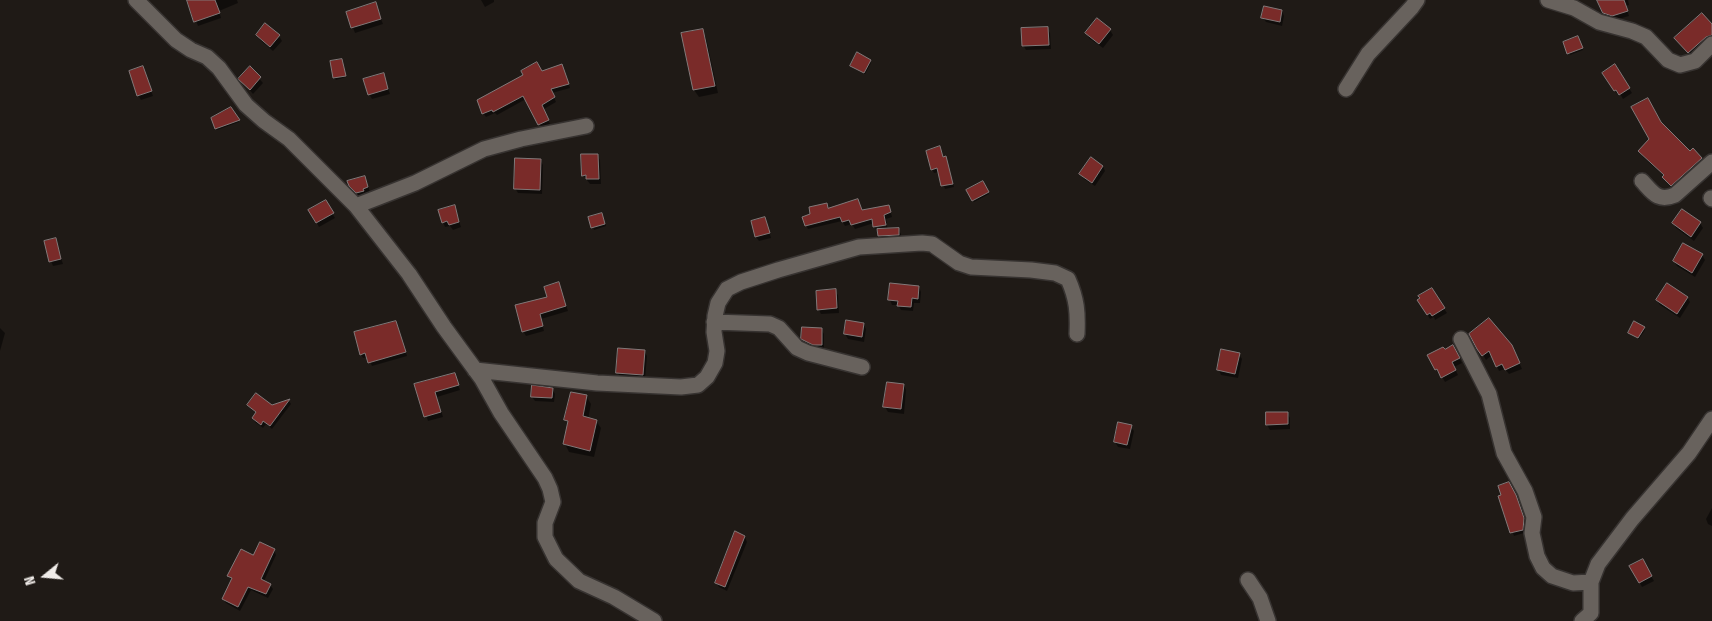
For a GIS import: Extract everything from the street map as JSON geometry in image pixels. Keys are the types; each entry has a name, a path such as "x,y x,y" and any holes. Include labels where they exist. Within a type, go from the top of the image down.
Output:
{"street":[{"path":"136,0 176,40 191,50 207,57 219,68 246,105 289,139 356,206 409,274 541,471 550,489 553,502 545,523 545,537 556,559 579,580 614,597 654,621"},
{"path":"1346,89 1368,54 1412,7 1416,0"},
{"path":"1548,0 1574,8 1599,22 1646,37 1668,60 1680,65 1695,61 1712,44"},
{"path":"356,206 415,183 484,149 521,139 586,126"},
{"path":"1642,181 1654,195 1667,198 1675,195 1712,162"},
{"path":"475,370 597,383 681,387 698,385 715,363 717,351 714,322 718,303 727,289 740,282 859,247 922,243 932,244 959,262 971,267 1031,270 1055,273 1068,279 1078,310 1077,334"},
{"path":"714,322 770,324 779,328 797,348 808,353 862,367"},
{"path":"1461,339 1489,394 1504,453 1525,491 1534,517 1532,533 1537,556 1543,568 1552,576 1573,582 1591,582"},
{"path":"1582,621 1591,613 1591,582 1598,564 1613,542 1689,453 1712,419"},
{"path":"1248,580 1260,598 1268,621"}],"building":[{"path":"187,0 215,0 220,13 194,22"},
{"path":"1597,0 1624,0 1628,11 1612,16 1603,13"},
{"path":"376,2 381,19 351,28 346,12"},
{"path":"1264,6 1282,10 1280,22 1261,18"},
{"path":"1702,13 1712,24 1712,35 1706,37 1688,53 1674,38"},
{"path":"1097,18 1111,29 1099,44 1085,33"},
{"path":"265,23 280,35 270,47 256,35"},
{"path":"1048,27 1049,45 1022,46 1021,28"},
{"path":"703,29 715,86 693,90 681,33"},
{"path":"1578,36 1583,48 1567,54 1563,42"},
{"path":"857,52 871,60 864,73 850,66"},
{"path":"342,59 346,76 333,78 330,61"},
{"path":"537,62 542,71 562,64 569,84 551,89 555,97 542,105 549,120 538,125 523,96 493,112 492,110 482,114 477,100 523,75 521,71"},
{"path":"1615,64 1630,88 1619,95 1616,90 1614,91 1602,73"},
{"path":"143,66 152,91 137,96 129,71"},
{"path":"250,66 261,77 250,90 238,79"},
{"path":"384,73 388,89 368,95 363,79"},
{"path":"1648,98 1661,122 1690,151 1693,148 1702,158 1671,186 1662,177 1664,175 1638,151 1649,139 1631,107"},
{"path":"231,107 240,120 215,129 211,118"},
{"path":"940,146 943,157 946,156 953,184 941,186 937,168 931,170 926,151"},
{"path":"581,154 598,154 599,179 586,179 586,175 582,176"},
{"path":"1091,157 1103,166 1092,183 1079,174"},
{"path":"515,158 541,159 540,190 514,189"},
{"path":"365,176 368,187 363,189 364,191 356,193 347,181"},
{"path":"983,181 989,192 972,201 966,190"},
{"path":"858,199 862,210 889,205 891,212 884,215 886,225 873,227 872,219 851,225 849,220 842,222 840,217 805,226 802,217 810,214 809,207 827,203 828,208"},
{"path":"326,200 334,213 316,223 308,210"},
{"path":"455,205 459,222 449,225 447,221 442,223 438,210"},
{"path":"1682,209 1701,222 1691,237 1672,223"},
{"path":"602,213 605,224 591,228 588,217"},
{"path":"765,217 770,233 755,237 751,221"},
{"path":"899,228 899,235 878,236 877,229"},
{"path":"56,238 61,259 49,262 44,241"},
{"path":"1683,243 1703,254 1692,273 1673,261"},
{"path":"559,282 566,306 540,314 543,326 522,332 515,305 547,297 544,287"},
{"path":"890,283 919,286 918,299 912,298 911,307 897,306 898,301 888,300"},
{"path":"1667,283 1688,297 1677,314 1656,300"},
{"path":"1432,288 1445,308 1432,316 1430,313 1427,315 1417,300 1420,298 1418,296"},
{"path":"836,289 837,308 817,310 816,291"},
{"path":"1489,318 1512,345 1520,363 1505,370 1502,364 1496,367 1489,351 1482,356 1477,349 1469,334"},
{"path":"846,320 864,323 862,337 844,334"},
{"path":"396,321 406,352 368,363 365,353 360,355 354,332"},
{"path":"1634,321 1645,327 1638,338 1628,333"},
{"path":"802,327 822,328 822,345 813,345 801,339"},
{"path":"1453,345 1460,358 1452,362 1456,370 1441,378 1427,355 1443,347 1445,349"},
{"path":"618,348 645,350 643,375 616,373"},
{"path":"1221,349 1240,353 1235,374 1217,370"},
{"path":"455,373 459,385 435,392 441,412 424,417 414,384"},
{"path":"887,382 904,384 901,409 883,407"},
{"path":"532,385 553,388 552,398 531,397"},
{"path":"571,392 587,395 583,416 597,420 590,451 563,444 568,421 564,420"},
{"path":"256,393 272,405 290,399 270,426 263,421 261,425 252,418 256,412 247,405"},
{"path":"1266,412 1288,412 1288,424 1266,425"},
{"path":"1118,422 1132,425 1127,445 1114,442"},
{"path":"1509,482 1524,518 1523,530 1510,533 1498,496 1501,495 1498,486"},
{"path":"735,531 745,536 725,587 715,583"},
{"path":"260,542 275,549 261,579 271,584 266,594 248,587 238,607 222,599 232,578 227,576 241,549 253,555"},
{"path":"1643,559 1652,576 1639,583 1629,566"}]}
